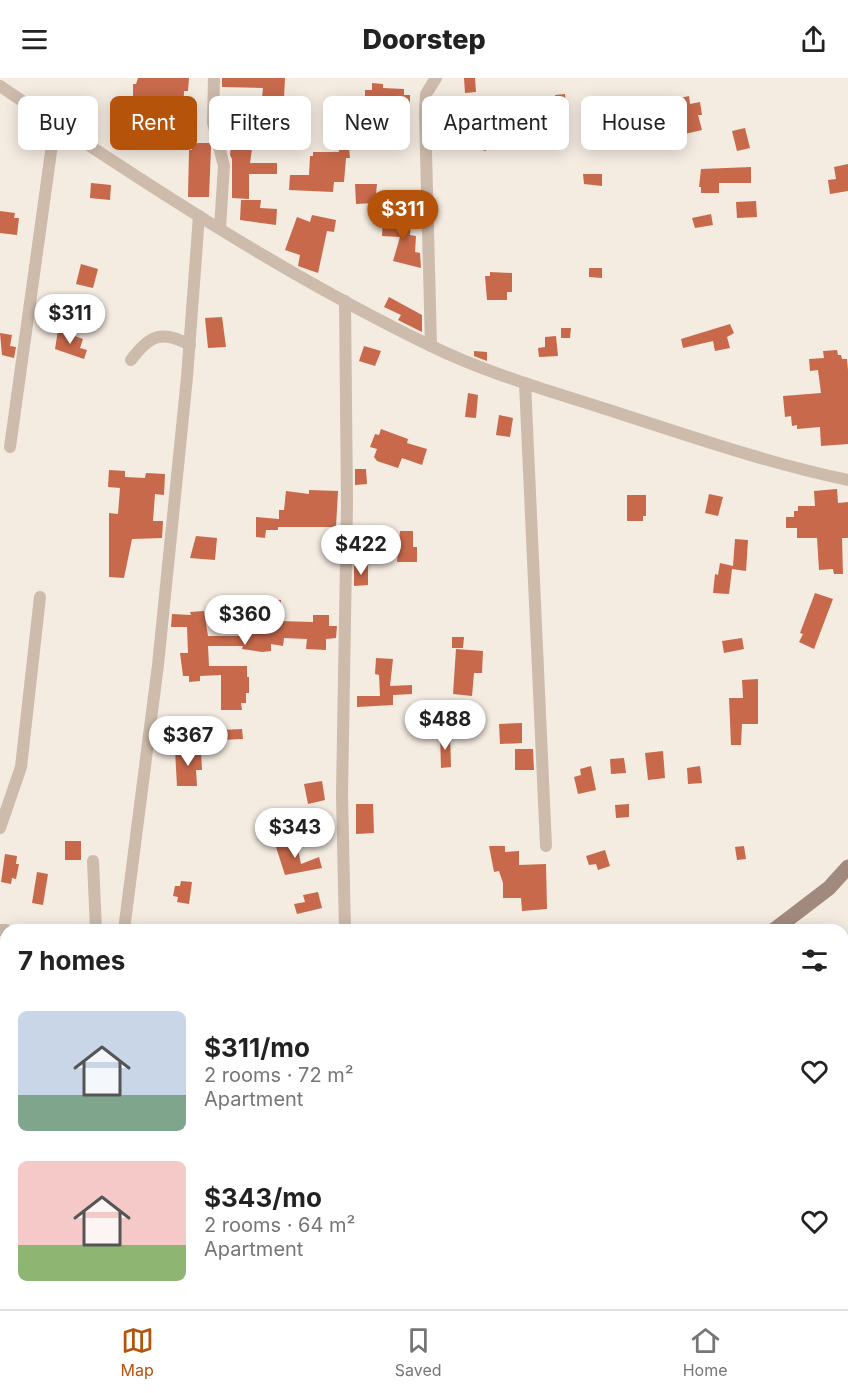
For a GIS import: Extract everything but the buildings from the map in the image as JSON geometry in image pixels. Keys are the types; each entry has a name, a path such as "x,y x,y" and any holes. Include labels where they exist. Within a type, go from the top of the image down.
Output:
{"main road":[{"path":"782,924 829,888 848,867"}],"street":[{"path":"214,78 213,123 224,166 220,228"},
{"path":"431,346 425,113 426,94 436,78"},
{"path":"0,86 18,98"},
{"path":"10,447 51,150"},
{"path":"97,150 199,216 345,301 431,346 525,383 810,472 848,480"},
{"path":"125,924 158,665 190,345 199,216"},
{"path":"345,301 347,514 342,795 345,924"},
{"path":"132,360 146,341 154,338 180,339 190,345"},
{"path":"525,383 546,846"},
{"path":"0,828 21,767 40,597"},
{"path":"93,861 96,924"}]}
